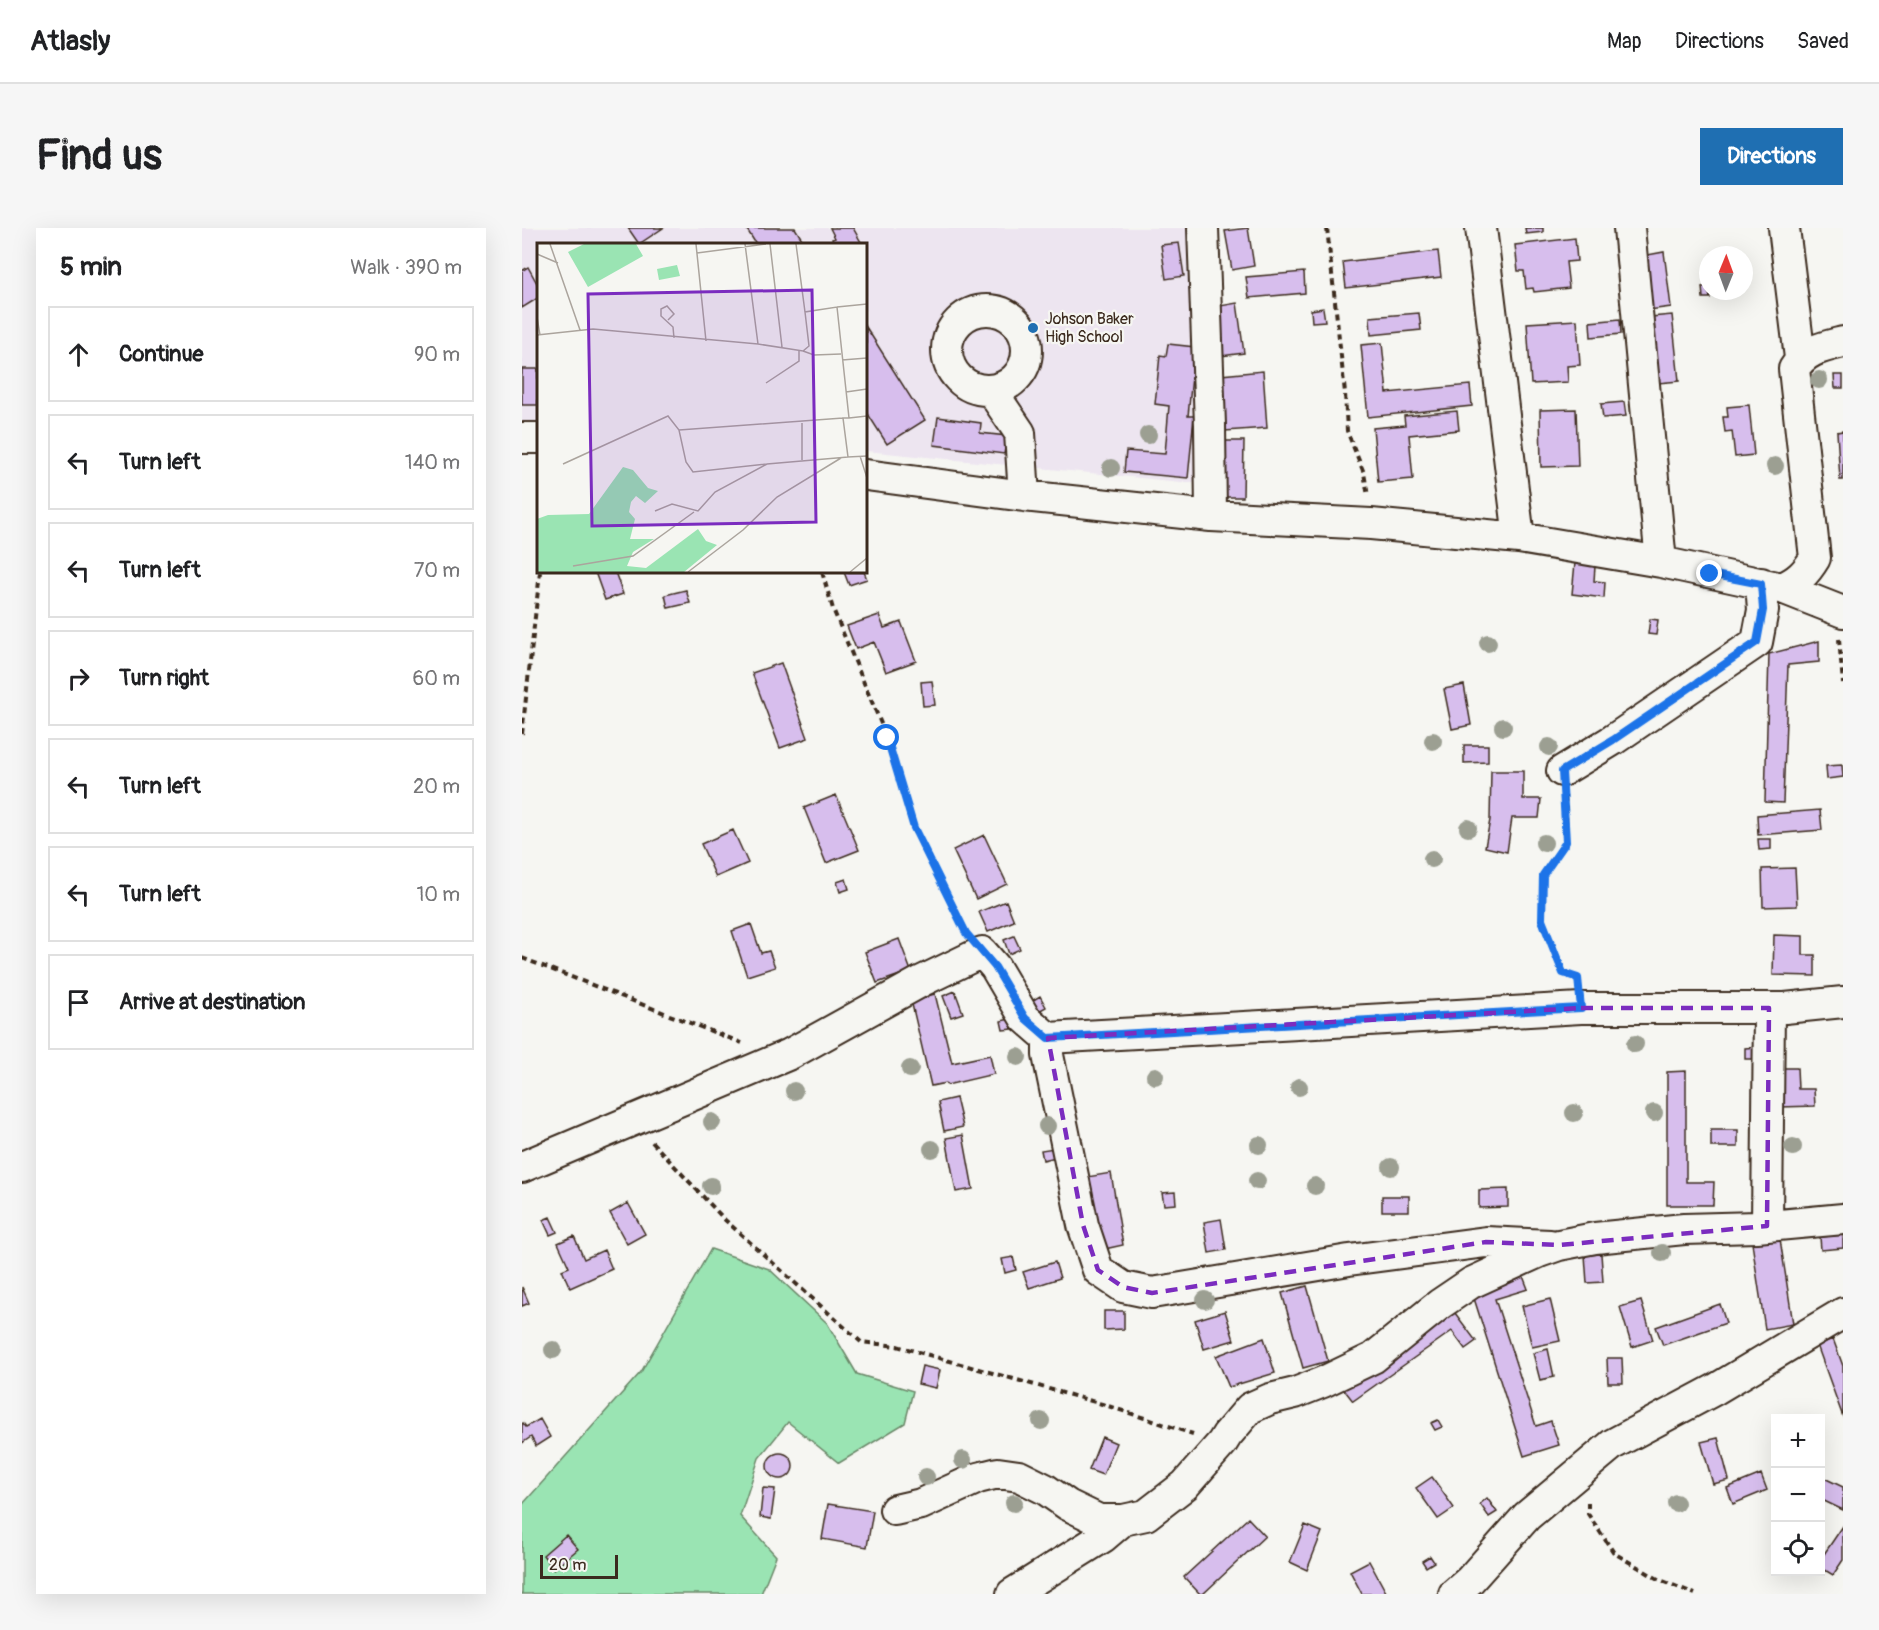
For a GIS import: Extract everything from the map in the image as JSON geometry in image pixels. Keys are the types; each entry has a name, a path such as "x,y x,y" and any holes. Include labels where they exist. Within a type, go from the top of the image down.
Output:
{"street":[{"path":"1203,228 1211,516"},
{"path":"1481,228 1518,538"},
{"path":"1629,228 1661,562"},
{"path":"1784,228 1800,358"},
{"path":"1771,586 1797,581 1806,573 1815,558 1794,369 1800,358 1816,349 1843,342"},
{"path":"991,390 1020,433 1024,496"},
{"path":"867,475 1024,496 1211,516 1371,524 1518,538 1661,562 1771,586 1839,610"},
{"path":"1562,771 1613,740 1757,642 1763,610 1771,586"},
{"path":"522,1167 781,1058 922,981 982,952 995,967 1025,1018 1048,1038 1581,1008 1769,1008 1843,1002"},
{"path":"1767,1226 1769,1008"},
{"path":"1048,1038 1048,1055 1083,1225 1098,1270 1123,1287 1152,1293 1349,1260 1486,1242 1559,1245"},
{"path":"895,1510 921,1504 978,1478 998,1473 1019,1476 1099,1520 1124,1520 1146,1515 1185,1485 1250,1408 1323,1382 1373,1358 1440,1304 1471,1283 1559,1245 1595,1238 1684,1229 1767,1226 1843,1219"},
{"path":"1454,1594 1470,1580 1527,1516 1613,1444 1716,1389 1843,1313"},
{"path":"1012,1594 1083,1550 1124,1520"}],"path":[{"path":"1327,228 1347,431 1364,472 1371,524"},
{"path":"522,734 540,573"},
{"path":"822,573 833,609 887,738 914,828 966,933 982,952"},
{"path":"1839,610 1843,683"},
{"path":"1562,771 1566,842 1543,875 1542,920 1563,973 1578,978 1581,1008"},
{"path":"522,958 781,1058"},
{"path":"631,1120 724,1220 861,1342 897,1346 1079,1397 1222,1443"},
{"path":"1581,1471 1587,1484 1588,1514 1614,1553 1658,1579 1695,1594"}],"highlighted area":[{"path":"1581,1008 1769,1008 1767,1226 1559,1245 1486,1242 1152,1293 1123,1287 1098,1270 1083,1225 1048,1038"}],"shaded area":[{"name":"Johson Baker High School","path":"522,228 1188,228 1194,298 1201,484 867,451 867,243 537,243 537,423 522,422"}],"green space":[{"path":"711,1249 769,1269 827,1323 857,1374 913,1391 905,1423 839,1463 788,1422 759,1458 740,1516 776,1556 761,1594 522,1594 522,1505 641,1372"}],"building":[{"path":"628,228 663,228 640,243"},
{"path":"746,228 795,228 804,243 755,243"},
{"path":"830,228 853,228 861,243 834,243 832,239 835,238"},
{"path":"1248,228 1254,266 1232,270 1225,231"},
{"path":"1525,228 1543,228 1543,232 1526,234"},
{"path":"1575,238 1577,261 1566,262 1569,288 1534,292 1533,288 1526,289 1524,271 1518,271 1515,245"},
{"path":"1179,243 1184,276 1166,279 1161,245"},
{"path":"1438,251 1441,277 1346,288 1343,262"},
{"path":"1664,252 1671,307 1649,310 1642,256"},
{"path":"528,267 537,283 537,299 522,308 522,271"},
{"path":"1304,272 1305,293 1249,298 1246,277"},
{"path":"1237,303 1244,353 1221,356 1214,307"},
{"path":"1323,308 1325,321 1312,322 1311,310"},
{"path":"1419,313 1421,330 1371,335 1370,317"},
{"path":"1672,315 1679,381 1658,383 1651,317"},
{"path":"1620,319 1621,334 1591,337 1590,322"},
{"path":"1577,320 1580,365 1567,366 1568,382 1531,384 1527,323"},
{"path":"867,329 925,420 887,444 867,413"},
{"path":"1382,343 1387,393 1470,385 1472,406 1368,417 1361,345"},
{"path":"1168,344 1195,347 1188,416 1194,416 1188,478 1124,472 1126,451 1165,454 1169,406 1155,404 1160,355 1166,356"},
{"path":"522,369 537,369 537,405 522,405"},
{"path":"1263,371 1267,428 1225,431 1221,375"},
{"path":"1834,375 1843,375 1843,388 1835,388"},
{"path":"1624,402 1626,416 1603,418 1601,404"},
{"path":"1749,405 1754,455 1735,457 1732,431 1725,432 1723,417 1728,417 1727,407"},
{"path":"1576,409 1578,466 1541,467 1540,410"},
{"path":"1457,411 1459,430 1409,435 1413,479 1378,482 1373,428 1405,425 1404,416"},
{"path":"938,417 981,423 980,433 1007,436 1004,454 934,445"},
{"path":"1843,431 1843,480 1840,480 1837,432"},
{"path":"1225,441 1244,441 1243,497 1225,497"},
{"path":"1575,563 1595,566 1594,581 1605,582 1604,598 1572,594"},
{"path":"595,573 615,573 623,594 605,600"},
{"path":"844,573 864,573 867,579 849,585"},
{"path":"686,590 690,603 668,608 665,595"},
{"path":"879,615 884,628 901,622 916,661 886,672 874,642 856,649 847,626"},
{"path":"1650,619 1658,620 1656,635 1648,634"},
{"path":"1819,641 1819,662 1788,665 1783,803 1765,802 1769,654"},
{"path":"781,663 808,738 780,748 752,673"},
{"path":"932,681 935,705 923,706 921,682"},
{"path":"1464,685 1471,725 1452,729 1444,689"},
{"path":"1464,745 1488,745 1488,762 1464,763"},
{"path":"1842,765 1843,777 1827,779 1826,766"},
{"path":"1491,771 1523,771 1523,799 1541,799 1539,818 1512,818 1507,852 1485,847 1490,820"},
{"path":"836,795 859,850 826,863 804,808"},
{"path":"1820,810 1822,830 1758,835 1757,815"},
{"path":"733,830 748,863 716,877 701,844"},
{"path":"984,835 1007,884 976,899 953,850"},
{"path":"1758,839 1771,839 1771,849 1759,850"},
{"path":"1795,868 1797,906 1763,907 1762,869"},
{"path":"846,879 849,889 840,892 837,882"},
{"path":"1006,901 1014,921 988,932 979,912"},
{"path":"751,924 761,953 769,951 775,967 747,976 732,931"},
{"path":"1774,935 1803,936 1803,955 1815,955 1815,976 1773,975"},
{"path":"1014,936 1020,949 1009,954 1004,940"},
{"path":"899,939 911,971 877,983 865,952"},
{"path":"955,991 963,1013 951,1017 943,996"},
{"path":"935,994 952,1063 990,1055 994,1074 947,1085 946,1083 931,1086 911,1000"},
{"path":"1040,996 1046,1007 1037,1012 1030,1002"},
{"path":"1010,1019 1012,1029 1003,1030 1001,1021"},
{"path":"1757,1047 1757,1059 1745,1059 1745,1048"},
{"path":"1779,1068 1797,1068 1798,1089 1814,1089 1815,1106 1780,1107"},
{"path":"1686,1071 1686,1182 1714,1182 1713,1205 1667,1205 1667,1072"},
{"path":"956,1098 963,1127 944,1131 938,1102"},
{"path":"1711,1130 1738,1130 1738,1147 1711,1147"},
{"path":"963,1135 973,1189 956,1192 946,1138"},
{"path":"1054,1148 1056,1157 1043,1160 1041,1150"},
{"path":"1111,1173 1123,1245 1100,1250 1087,1177"},
{"path":"1508,1189 1508,1207 1479,1208 1479,1190"},
{"path":"1175,1192 1176,1204 1164,1205 1162,1193"},
{"path":"1382,1196 1409,1196 1409,1211 1382,1211"},
{"path":"628,1203 645,1234 627,1244 610,1213"},
{"path":"550,1217 557,1232 550,1235 543,1220"},
{"path":"1221,1219 1226,1250 1209,1253 1204,1222"},
{"path":"1843,1235 1843,1248 1821,1250 1820,1237"},
{"path":"574,1236 584,1259 604,1250 612,1269 570,1288 562,1270 569,1267 558,1243"},
{"path":"1780,1239 1793,1324 1765,1329 1752,1243"},
{"path":"1601,1254 1603,1282 1587,1283 1585,1255"},
{"path":"1013,1257 1016,1270 1005,1273 1002,1259"},
{"path":"1055,1262 1060,1278 1029,1288 1023,1272"},
{"path":"1523,1276 1528,1289 1495,1299 1536,1426 1551,1421 1559,1445 1524,1456 1472,1292"},
{"path":"1307,1286 1328,1361 1303,1368 1282,1293"},
{"path":"522,1287 529,1303 522,1306"},
{"path":"1550,1299 1560,1341 1532,1347 1522,1306"},
{"path":"1641,1301 1653,1340 1632,1347 1620,1307"},
{"path":"1720,1304 1726,1323 1663,1345 1656,1327"},
{"path":"1452,1309 1476,1341 1465,1349 1452,1331 1353,1401 1342,1387"},
{"path":"1104,1311 1124,1311 1124,1329 1104,1330"},
{"path":"1225,1311 1234,1340 1204,1349 1195,1320"},
{"path":"1264,1338 1275,1373 1229,1387 1216,1356"},
{"path":"1833,1339 1843,1366 1843,1417 1817,1345"},
{"path":"1548,1349 1554,1377 1540,1380 1533,1353"},
{"path":"1607,1358 1622,1358 1623,1383 1608,1383"},
{"path":"922,1366 940,1370 936,1388 918,1384"},
{"path":"540,1419 550,1437 536,1446 531,1437 522,1443 522,1424 526,1427"},
{"path":"1438,1420 1442,1427 1435,1430 1431,1423"},
{"path":"1102,1437 1116,1443 1103,1475 1089,1470"},
{"path":"1718,1438 1729,1480 1713,1484 1701,1442"},
{"path":"780,1453 789,1457 793,1466 789,1475 780,1479 771,1475 767,1466 771,1457"},
{"path":"1761,1474 1767,1490 1733,1504 1727,1488"},
{"path":"1432,1477 1454,1508 1438,1519 1416,1488"},
{"path":"1825,1478 1843,1487 1843,1510 1825,1501"},
{"path":"763,1488 775,1489 771,1519 760,1517"},
{"path":"1487,1498 1497,1512 1489,1517 1480,1504"},
{"path":"828,1504 873,1511 867,1547 822,1539"},
{"path":"1248,1518 1265,1536 1203,1594 1200,1594 1184,1577"},
{"path":"1305,1525 1322,1532 1307,1570 1290,1562"},
{"path":"1843,1526 1843,1560 1833,1575 1825,1570 1825,1553"},
{"path":"566,1535 578,1549 554,1569 543,1555"},
{"path":"1430,1556 1434,1562 1426,1567 1422,1561"},
{"path":"1369,1561 1387,1594 1362,1594 1350,1571"}],"place":[{"name":"Johson Baker High School","path":"1033,328"}],"route":[{"path":"887,738 914,828 966,933 995,967 1025,1018 1048,1038 1581,1008 1578,978 1563,973 1542,920 1543,875 1566,842 1566,804 1562,771 1613,740 1757,642 1763,610 1761,584 1710,574"}]}
